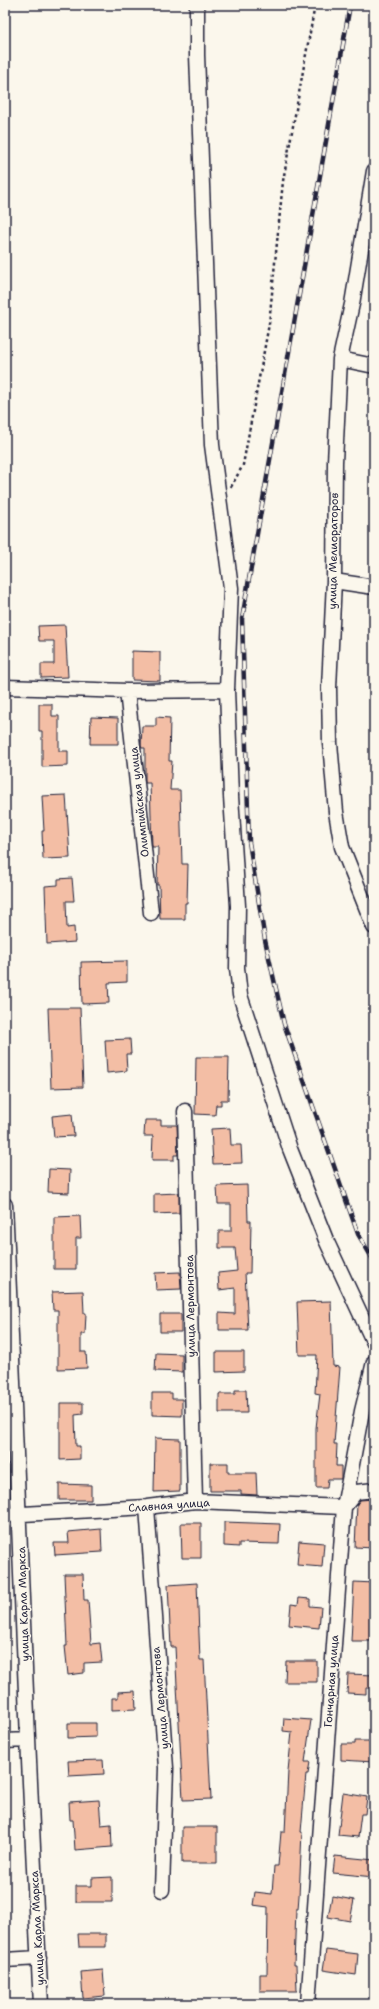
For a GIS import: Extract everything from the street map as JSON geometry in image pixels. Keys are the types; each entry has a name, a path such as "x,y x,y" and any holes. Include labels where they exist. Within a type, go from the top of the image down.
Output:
{"street":[{"path":"197,5 197,55 212,445 231,588 227,690 231,796 238,906 237,968 240,995 290,1149 326,1240 374,1343"},
{"name":"улица Мелиораторов","path":"374,171 352,304 340,359 335,462 334,581 329,688 330,743 336,812 342,847 374,927"},
{"path":"340,359 374,366"},
{"path":"334,581 374,587"},
{"path":"5,687 127,692 227,690"},
{"name":"Олимпийская улица","path":"127,692 151,913"},
{"name":"улица Лермонтова","path":"185,1111 195,1501"},
{"name":"улица Карла Маркса","path":"5,1205 20,1514 27,1740 41,2004"},
{"name":"Гончарная улица","path":"308,2004 344,1506 362,1411 374,1362"},
{"path":"344,1506 356,1492 374,1490"},
{"name":"Славная улица","path":"5,1515 147,1507 195,1501 344,1506"},
{"name":"улица Лермонтова","path":"147,1507 166,1768 162,1890"},
{"path":"5,1741 27,1740"},
{"path":"5,1960 38,1958"}],"path":[{"path":"219,498 233,485 243,465 269,324 283,181 315,5"}],"building":[{"path":"65,625 68,677 41,678 41,664 54,664 54,641 39,641 38,626"},
{"path":"132,651 160,652 160,681 132,680"},
{"path":"39,704 52,704 52,716 59,716 59,751 68,751 68,766 42,767 42,731 39,731"},
{"path":"91,717 118,718 118,744 90,744"},
{"path":"156,717 170,718 169,761 172,761 170,790 180,790 182,864 188,864 185,919 160,919 159,885 157,885 158,847 152,847 150,783 145,783 145,748 142,748 141,746 142,726 156,726"},
{"path":"66,795 70,858 43,859 42,831 44,831 42,796"},
{"path":"72,878 74,901 66,901 67,928 74,927 75,942 47,944 45,886 58,885 58,879"},
{"path":"127,961 127,982 108,983 109,1003 82,1004 81,962"},
{"path":"48,1008 80,1008 83,1087 51,1088"},
{"path":"130,1039 131,1054 126,1054 127,1071 107,1073 105,1040"},
{"path":"196,1057 229,1057 228,1100 221,1100 221,1105 216,1105 215,1115 195,1114"},
{"path":"72,1114 74,1136 54,1137 52,1116"},
{"path":"145,1120 161,1120 161,1125 177,1125 178,1155 174,1155 174,1160 152,1160 153,1136 144,1136"},
{"path":"230,1128 231,1145 241,1145 242,1163 213,1164 211,1129"},
{"path":"49,1169 70,1170 69,1193 48,1192"},
{"path":"247,1185 248,1221 251,1221 250,1273 245,1273 248,1330 219,1330 219,1313 235,1314 235,1288 219,1290 218,1273 237,1271 235,1248 219,1248 219,1231 231,1231 231,1204 218,1204 217,1186"},
{"path":"179,1193 179,1213 154,1214 154,1194"},
{"path":"80,1216 81,1238 76,1238 76,1269 54,1269 54,1217"},
{"path":"180,1272 181,1289 156,1290 155,1273"},
{"path":"83,1291 84,1313 86,1313 85,1334 81,1334 81,1352 86,1352 87,1368 58,1369 58,1310 53,1310 52,1292"},
{"path":"331,1301 333,1366 340,1367 334,1444 337,1444 336,1466 341,1466 341,1479 328,1479 327,1488 316,1488 316,1428 320,1394 315,1393 317,1355 299,1355 297,1302"},
{"path":"160,1314 181,1314 181,1332 160,1332"},
{"path":"216,1352 244,1352 244,1371 216,1372"},
{"path":"156,1353 182,1354 182,1372 155,1371"},
{"path":"235,1390 246,1390 247,1413 219,1413 219,1394 235,1394"},
{"path":"152,1393 172,1393 172,1399 182,1399 182,1416 152,1415"},
{"path":"60,1403 83,1403 83,1414 75,1415 76,1446 80,1446 80,1459 60,1460"},
{"path":"155,1438 180,1439 180,1491 154,1492"},
{"path":"210,1463 228,1463 228,1473 256,1473 257,1495 241,1494 241,1491 210,1491"},
{"path":"59,1484 91,1485 91,1500 59,1500"},
{"path":"374,1499 374,1548 355,1547 357,1504 360,1500"},
{"path":"224,1522 280,1524 279,1544 239,1543 239,1547 224,1546"},
{"path":"181,1523 201,1523 201,1558 182,1558"},
{"path":"101,1529 102,1552 55,1555 54,1543 69,1543 68,1532"},
{"path":"299,1541 324,1543 322,1567 297,1565"},
{"path":"64,1574 83,1574 84,1600 88,1600 91,1644 100,1643 102,1662 84,1663 84,1673 68,1675 65,1646 67,1646"},
{"path":"354,1582 374,1583 374,1641 351,1641"},
{"path":"197,1583 200,1660 204,1660 211,1799 183,1800 175,1647 171,1647 168,1585"},
{"path":"299,1598 310,1599 310,1606 321,1607 319,1628 289,1625 291,1604 298,1605"},
{"path":"286,1661 317,1661 317,1682 285,1682"},
{"path":"348,1674 374,1675 374,1688 366,1688 366,1694 347,1693"},
{"path":"135,1691 136,1709 112,1710 112,1698 118,1698 118,1692"},
{"path":"284,1718 311,1720 305,1762 310,1762 308,1774 306,1774 301,1832 299,1896 298,1909 296,1909 294,1965 296,1965 297,1991 260,1991 260,1974 267,1974 268,1907 253,1905 255,1892 272,1894 274,1866 278,1866 281,1832 285,1832 288,1771 292,1732 283,1731"},
{"path":"68,1723 96,1723 96,1737 68,1738"},
{"path":"355,1741 374,1741 374,1762 341,1760 341,1744 355,1744"},
{"path":"103,1760 104,1774 69,1776 68,1761"},
{"path":"343,1793 367,1797 365,1814 361,1814 358,1837 338,1835"},
{"path":"99,1800 101,1825 111,1824 112,1847 75,1850 73,1820 70,1820 69,1802"},
{"path":"182,1827 217,1827 217,1863 182,1863"},
{"path":"335,1856 374,1860 374,1877 333,1873"},
{"path":"112,1877 112,1902 76,1902 76,1886 92,1886 92,1878"},
{"path":"332,1896 354,1900 350,1921 328,1917"},
{"path":"78,1934 106,1934 106,1947 79,1947"},
{"path":"326,1950 358,1954 356,1975 323,1970"},
{"path":"103,1970 105,1996 83,1998 81,1972"}],"railway":[{"path":"350,5 242,619 249,842 265,940 284,1024 358,1234 374,1261"}]}
